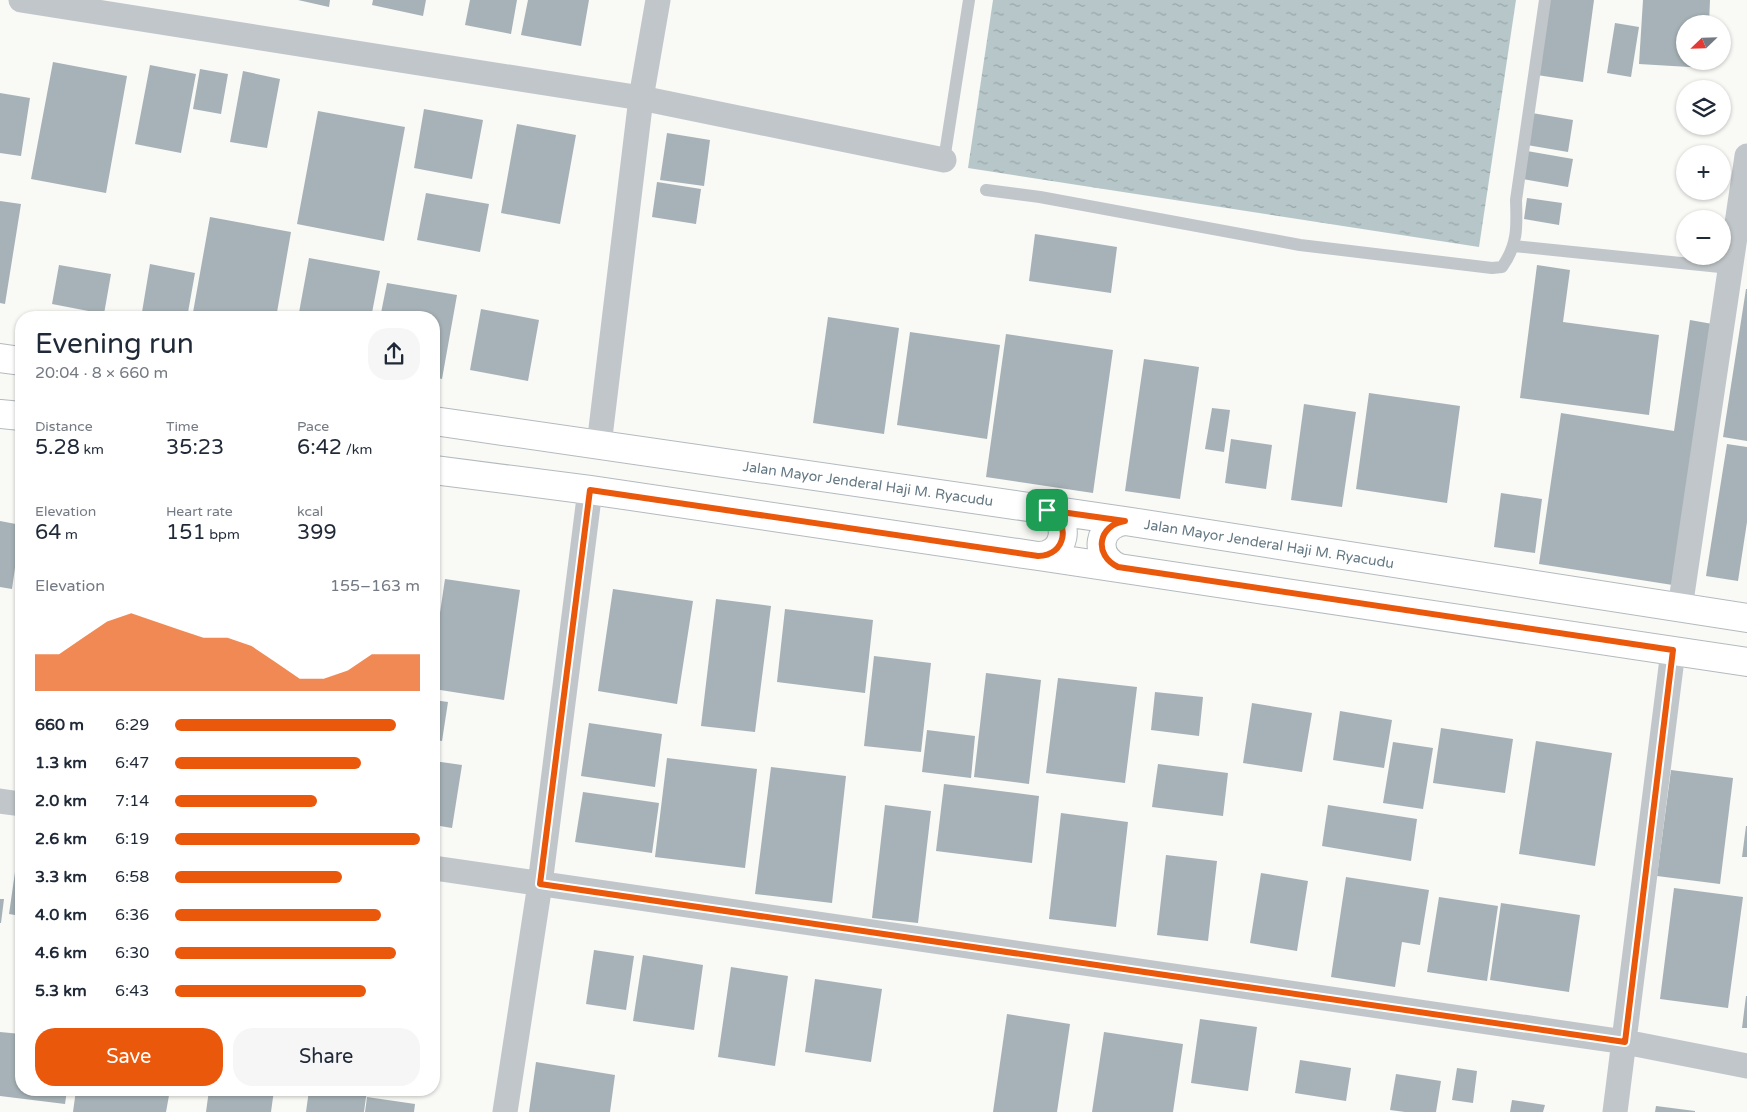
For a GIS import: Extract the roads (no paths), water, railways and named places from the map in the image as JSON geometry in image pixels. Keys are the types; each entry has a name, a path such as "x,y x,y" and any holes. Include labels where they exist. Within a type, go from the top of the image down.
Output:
{"main road":[{"path":"0,358 15,360"},
{"path":"0,414 15,415"},
{"name":"Jalan Mayor Jenderal Haji M. Ryacudu","path":"440,422 1125,521 1747,618"},
{"path":"440,471 590,490 1118,567 1747,662"},
{"path":"1038,556 1053,552 1062,538 1062,527 1059,520 1047,510"},
{"path":"1118,567 1108,561 1104,554 1103,539 1105,532 1111,526 1125,521"}],"street":[{"path":"21,0 642,98 944,160"},
{"path":"599,445 642,98 658,0"},
{"path":"1680,608 1738,269 1747,156"},
{"path":"505,1112 540,884 590,490"},
{"path":"1616,1112 1673,650"},
{"path":"0,801 15,803"},
{"path":"440,869 1625,1042 1747,1066"}],"lane":[{"path":"944,160 969,0"},
{"path":"986,190 1040,197 1300,245 1492,268 1502,267 1510,257 1514,246 1517,223 1516,200 1545,0"},
{"path":"1514,246 1738,269"}],"water":[{"path":"993,0 1516,0 1479,247 968,168"}]}
